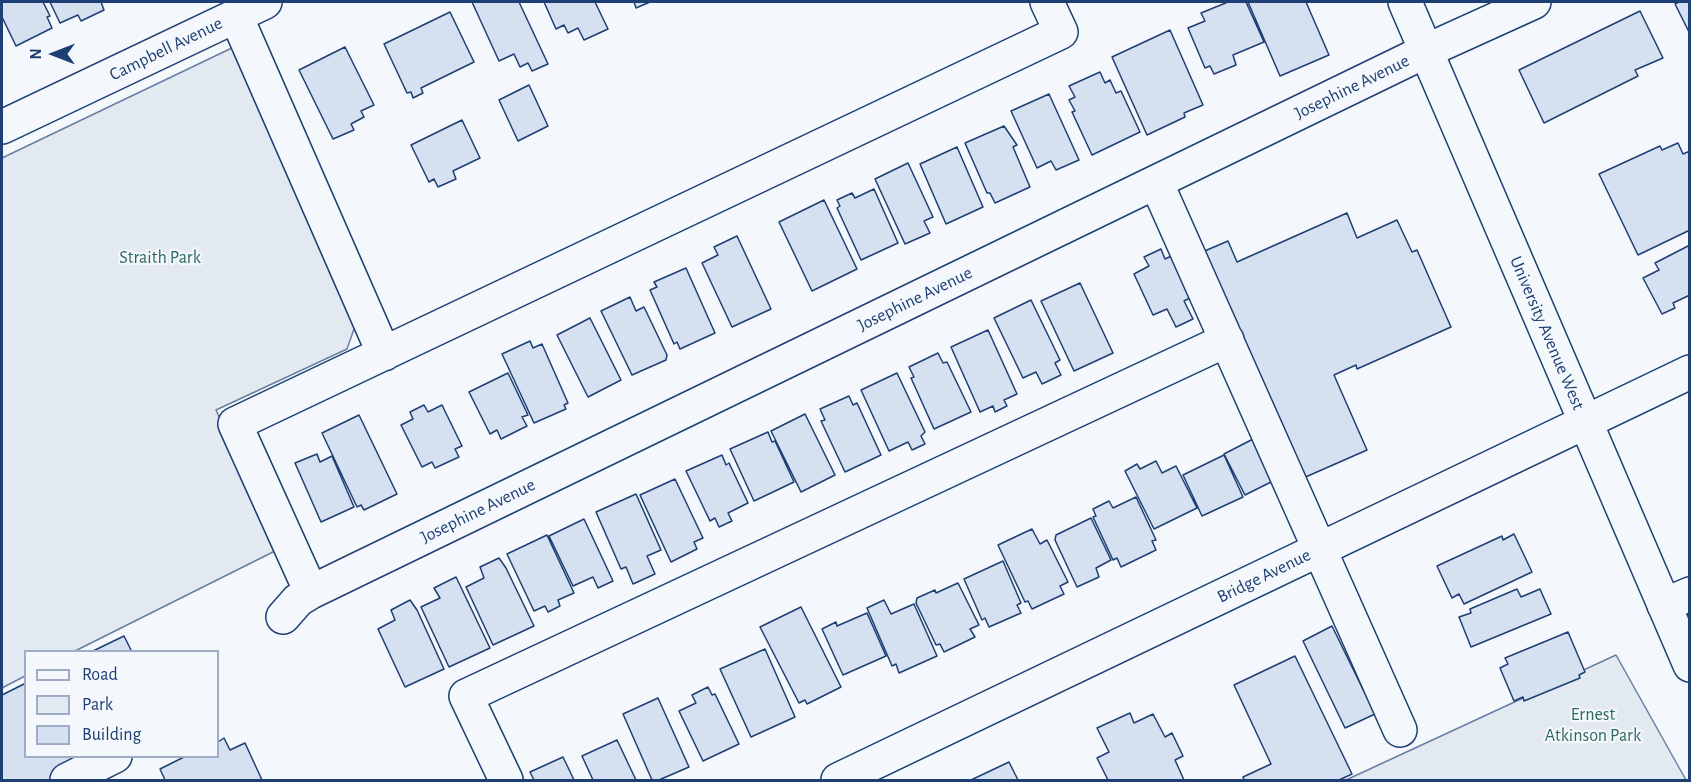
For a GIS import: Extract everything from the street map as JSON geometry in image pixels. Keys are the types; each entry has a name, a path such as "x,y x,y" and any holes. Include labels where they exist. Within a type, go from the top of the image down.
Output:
{"street":[{"name":"Campbell Avenue","path":"2,128 265,2"},
{"path":"236,16 384,354 1061,32 1047,2"},
{"name":"University Avenue West","path":"1405,2 1585,422 1677,600 1689,665"},
{"name":"Josephine Avenue","path":"384,354 235,424 297,603 1156,182 1426,51 1534,2"},
{"path":"1156,182 1400,730"},
{"path":"506,780 466,696 1227,340"},
{"name":"Bridge Avenue","path":"838,780 1689,372"},
{"path":"68,780 111,758"}],"green space":[{"name":"Straith Park","path":"236,46 360,312 347,349 216,410 279,549 77,650 24,650 24,677 2,688 2,158"},
{"name":"Ernest Atkinson Park","path":"1616,655 1686,780 1346,780"}],"building":[{"path":"2,2 43,2 50,16 47,17 52,28 16,46 2,17"},
{"path":"50,2 101,2 104,10 81,21 78,15 60,23"},
{"path":"472,2 519,2 548,64 532,71 528,63 520,67 514,54 499,61"},
{"path":"544,2 595,2 608,29 584,40 578,28 568,33 564,25 556,29"},
{"path":"634,2 650,2 636,8"},
{"path":"1228,2 1246,2 1264,42 1233,55 1236,65 1214,74 1210,66 1205,68 1188,28 1205,21 1201,13"},
{"path":"1248,2 1306,2 1329,55 1280,76"},
{"path":"1690,2 1690,34 1675,4"},
{"path":"1640,11 1663,58 1635,70 1638,76 1544,123 1519,70"},
{"path":"450,12 474,62 421,88 423,93 413,98 411,92 407,93 384,44"},
{"path":"1170,30 1203,105 1184,113 1185,117 1147,135 1112,57"},
{"path":"345,47 374,105 361,111 364,117 351,124 354,130 333,139 299,70"},
{"path":"1100,72 1105,83 1110,80 1116,93 1121,91 1140,132 1092,155 1072,112 1075,111 1069,100 1075,97 1069,86"},
{"path":"529,85 548,126 518,141 499,100"},
{"path":"1049,94 1079,160 1056,170 1051,161 1037,168 1011,111"},
{"path":"462,120 480,158 453,171 456,179 438,187 434,179 429,182 411,145"},
{"path":"1004,126 1017,145 1013,147 1030,187 995,203 990,193 987,193 965,143"},
{"path":"1678,143 1683,154 1690,151 1690,230 1638,255 1599,174 1660,146 1662,150"},
{"path":"957,147 983,207 946,224 920,164"},
{"path":"908,163 933,217 924,221 930,233 905,244 875,179"},
{"path":"874,189 898,243 861,260 837,208 840,206 837,200 852,193 855,198"},
{"path":"824,200 857,269 812,291 779,222"},
{"path":"1347,213 1357,238 1397,220 1412,252 1417,250 1451,327 1357,369 1356,365 1334,375 1367,450 1301,479 1200,253 1228,241 1237,262"},
{"path":"737,236 771,309 732,327 702,263 718,255 714,247"},
{"path":"1690,245 1690,295 1673,303 1675,308 1662,314 1643,278 1659,270 1655,263"},
{"path":"1161,249 1165,259 1178,253 1198,294 1184,301 1193,319 1176,327 1167,309 1153,315 1134,274 1149,266 1144,257"},
{"path":"686,268 715,333 680,349 677,342 674,344 650,290 657,287 654,282"},
{"path":"1080,283 1113,353 1074,371 1041,301"},
{"path":"630,297 636,311 644,307 667,355 666,360 632,375 601,311"},
{"path":"1031,300 1060,360 1055,363 1061,375 1042,384 1036,372 1023,378 994,318"},
{"path":"590,318 621,380 588,397 557,335"},
{"path":"988,330 1017,394 1004,400 1007,406 995,412 993,406 980,412 951,347"},
{"path":"530,341 533,348 542,344 568,403 564,405 566,409 534,423 502,354"},
{"path":"938,353 943,363 947,362 971,412 934,429 911,378 914,377 909,367"},
{"path":"508,373 528,415 522,417 527,426 501,439 497,430 490,434 469,392"},
{"path":"897,373 925,432 921,436 925,444 912,450 908,442 889,451 861,390"},
{"path":"849,396 853,405 857,403 881,455 845,472 821,421 825,420 820,409"},
{"path":"424,405 428,412 442,405 462,446 455,449 459,457 435,468 432,462 422,467 401,425 413,419 410,412"},
{"path":"805,414 835,475 801,492 771,431"},
{"path":"359,415 397,494 364,510 361,505 357,507 322,433"},
{"path":"768,432 772,442 775,441 794,482 754,501 730,449"},
{"path":"1255,438 1277,479 1245,495 1224,454"},
{"path":"317,454 320,462 332,456 354,507 321,522 295,463"},
{"path":"722,455 726,465 729,463 748,503 728,513 732,521 719,527 715,518 710,521 686,471"},
{"path":"1224,455 1243,497 1202,516 1183,475"},
{"path":"1156,461 1162,473 1176,466 1197,508 1154,529 1125,471 1137,464 1140,469"},
{"path":"675,479 703,538 694,542 697,549 671,562 640,495"},
{"path":"636,494 661,550 647,556 655,574 633,584 626,567 621,569 596,512"},
{"path":"1136,497 1156,540 1152,541 1156,550 1121,567 1117,558 1113,560 1093,517 1096,516 1093,509 1109,501 1113,508"},
{"path":"1091,518 1111,560 1096,568 1099,577 1077,587 1055,540 1056,535"},
{"path":"584,519 613,581 598,588 593,577 573,586 549,536"},
{"path":"1032,529 1040,544 1047,540 1068,582 1060,586 1064,594 1032,609 1028,601 1025,602 998,545"},
{"path":"1514,534 1532,572 1464,604 1459,594 1452,598 1437,566 1502,536 1503,540"},
{"path":"547,535 574,593 558,600 560,606 548,612 545,606 534,611 507,554"},
{"path":"499,558 534,626 493,645 466,587 484,578 480,567"},
{"path":"1003,561 1021,603 1017,605 1021,613 989,627 985,618 982,620 964,579"},
{"path":"456,577 490,648 449,667 421,607 440,598 434,588"},
{"path":"958,583 979,625 970,629 975,637 944,652 940,644 936,645 916,603 917,598 935,590 936,593"},
{"path":"1517,589 1521,597 1540,589 1551,614 1471,647 1459,617 1471,613 1470,609"},
{"path":"410,600 417,610 444,669 405,687 378,629 395,620 391,610"},
{"path":"884,600 891,614 914,604 937,656 899,673 896,664 892,666 867,608"},
{"path":"801,607 841,687 807,704 805,700 799,703 760,627"},
{"path":"867,613 886,656 843,675 822,629 836,622 837,626"},
{"path":"1332,626 1375,714 1345,728 1303,641"},
{"path":"1568,632 1585,672 1579,675 1580,678 1524,701 1523,697 1514,701 1500,668 1508,664 1505,658"},
{"path":"124,636 131,650 95,650"},
{"path":"765,649 795,717 751,737 720,669"},
{"path":"1295,656 1352,774 1339,780 1244,780 1243,777 1271,764 1234,685"},
{"path":"24,684 24,758 95,758 50,780 2,780 2,695"},
{"path":"708,687 712,695 715,694 739,744 703,761 679,711 696,703 692,695"},
{"path":"658,698 689,767 659,780 652,780 623,714"},
{"path":"1130,713 1134,723 1153,714 1165,737 1172,733 1183,756 1175,760 1184,780 1108,780 1097,758 1109,752 1097,728"},
{"path":"224,738 230,750 245,743 262,780 165,780 160,769 182,758 219,758 219,741"},
{"path":"617,740 636,780 593,780 582,756"},
{"path":"563,757 574,780 534,780 530,772"},
{"path":"1009,762 1018,780 971,780"}]}
